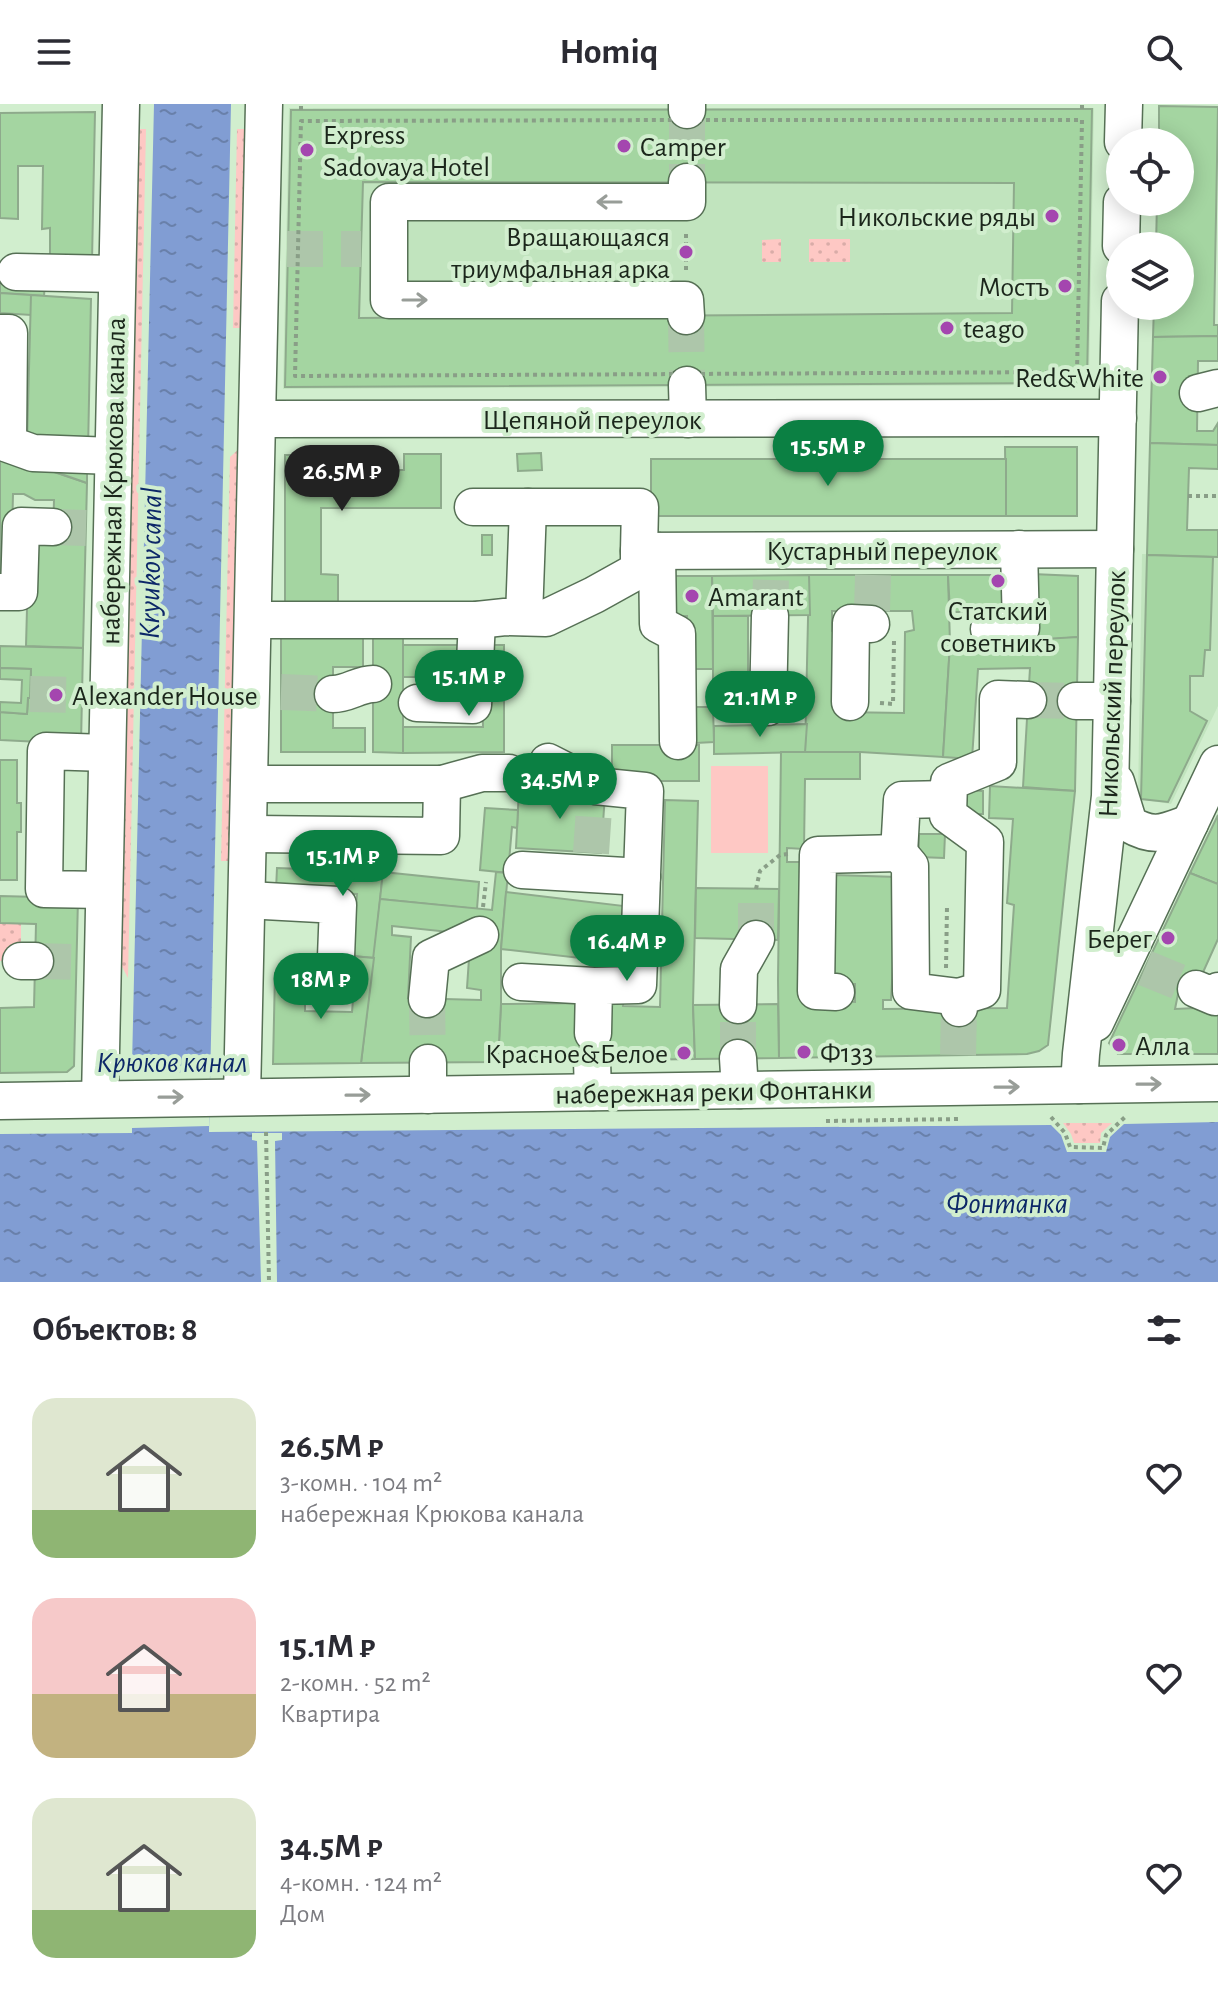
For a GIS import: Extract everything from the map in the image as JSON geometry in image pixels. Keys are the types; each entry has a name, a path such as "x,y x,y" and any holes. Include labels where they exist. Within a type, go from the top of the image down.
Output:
{"street":[{"name":"набережная Крюкова канала","path":"116,1098 89,963 103,890 106,753 95,695 83,528 113,456 121,104"},
{"path":"226,1096 247,900 250,784 266,692 253,620 258,419 274,248 264,104"},
{"path":"1123,128 1124,104"},
{"path":"686,308 389,300 375,249 389,202 687,192"},
{"path":"16,272 117,274"},
{"name":"Никольский переулок","path":"1120,320 1110,796 1101,876 1121,962"},
{"path":"0,333 9,333 8,444 33,453 113,456"},
{"name":"Щепяной переулок","path":"258,419 687,388 1118,418"},
{"path":"473,507 640,507 658,624 677,634 678,741"},
{"path":"524,617 528,507"},
{"path":"0,592 19,592 21,526 83,528"},
{"path":"989,629 1021,628 1019,549"},
{"name":"Кустарный переулок","path":"649,551 771,563 873,562 1019,549 1115,549"},
{"path":"253,620 546,618 639,570 649,551"},
{"path":"768,707 770,616"},
{"path":"417,703 473,705 477,620"},
{"path":"850,702 851,623 879,620"},
{"path":"333,694 343,694 373,684"},
{"path":"948,799 902,800 899,853 910,866 911,991 954,1000 982,990 985,842 948,815 949,782 998,762 998,699 1028,700"},
{"path":"1076,701 1112,701"},
{"path":"103,890 44,889 46,751 106,753"},
{"path":"521,982 638,985 645,791 595,790 548,762"},
{"path":"1111,765 1158,891"},
{"path":"250,784 442,784 482,773 509,773"},
{"path":"1080,1069 1121,962 1190,823 1214,783"},
{"path":"248,834 441,836 442,784"},
{"path":"1101,876 1136,838 1145,833 1160,833 1190,823"},
{"path":"836,992 816,991 818,855 899,853"},
{"path":"522,870 591,863 642,877"},
{"path":"247,900 338,905 335,983"},
{"path":"427,999 431,958 482,922"},
{"path":"738,1005 739,969 756,939"},
{"path":"593,1062 594,986"},
{"name":"набережная реки Фонтанки","path":"116,1098 226,1096 593,1062 739,1074 1080,1069 1218,1083"},
{"path":"0,1101 116,1098"}],"path":[{"path":"687,114 1082,120 1077,372 687,388 295,376 301,121 687,114"},
{"path":"686,308 687,192"},
{"path":"1188,496 1218,496"},
{"path":"850,702 893,704 879,620"},
{"path":"756,889 760,871 780,855 818,855"},
{"path":"482,922 486,882"},
{"path":"947,907 954,1000"},
{"path":"911,926 983,926"},
{"path":"1051,1117 1065,1133 1070,1147 1103,1148 1106,1135 1126,1116"},
{"path":"826,1121 914,1120"},
{"path":"266,1132 269,1282"}],"shaded area":[{"path":"289,108 1094,108 1089,385 283,389"},
{"path":"136,129 146,129 128,978 118,959"},
{"path":"237,129 248,129 244,328 233,328"},
{"path":"781,239 781,262 762,262 762,240"},
{"path":"809,239 850,239 850,262 809,262"},
{"path":"241,447 232,861 221,861 230,457"},
{"path":"1142,554 1218,555 1218,706 1171,804 1138,799"},
{"path":"711,766 768,766 768,853 711,853"},
{"path":"0,923 21,924 21,945 6,961 0,961"},
{"path":"1063,1123 1112,1123 1101,1133 1100,1143 1074,1143"}],"water":[{"name":"Фонтанка","path":"154,104 231,104 209,1132 1051,1125 1061,1135 1067,1152 1106,1152 1110,1137 1124,1124 1218,1122 1218,1282 0,1282 0,1134 132,1133"}],"pier":[{"path":"210,1072 209,1126 132,1128 132,1073"},
{"path":"982,1121 982,1125 839,1127 839,1123"},
{"path":"252,1133 282,1133 282,1140 275,1141 277,1282 261,1282 257,1141 252,1140"}],"building":[{"path":"1159,106 1218,107 1214,325 1218,325 1218,336 1153,337 1154,320 1194,320 1194,232 1156,232 1157,216 1194,216 1194,128 1159,128"},
{"name":"Никольские ряды","path":"1092,109 1087,383 285,387 291,110","holes":["363,182 1014,183 1012,313 359,318"]},
{"path":"95,112 92,261 50,261 50,228 42,229 43,166 18,166 18,219 0,218 0,113"},
{"path":"0,279 45,282 44,296 0,293"},
{"path":"0,293 31,295 31,315 0,313"},
{"path":"31,295 91,299 88,451 27,442"},
{"path":"1218,336 1218,361 1198,361 1197,431 1213,431 1218,423 1218,445 1150,443 1153,337"},
{"path":"1150,443 1218,445 1218,469 1189,468 1187,530 1218,530 1218,557 1147,555"},
{"path":"1005,447 1077,447 1077,516 1006,516"},
{"path":"541,453 542,470 518,471 517,454"},
{"path":"0,454 87,483 83,648 26,646 29,536 53,536 54,500 35,500 24,494 13,494 7,571 0,571"},
{"path":"404,454 441,454 441,508 321,508 321,574 338,575 338,607 285,607 285,455 322,455 322,470 404,470"},
{"path":"651,459 1006,459 1006,516 651,516"},
{"path":"87,460 87,483 35,465"},
{"path":"482,535 492,535 492,555 482,555"},
{"path":"1147,555 1213,557 1210,650 1205,650 1203,676 1190,676 1190,711 1207,721 1168,802 1141,799"},
{"path":"1032,574 1078,576 1078,637 1033,641"},
{"path":"809,575 948,575 950,644 943,757 805,752","holes":["832,611 912,611 914,630 905,632 904,713 838,712 838,635 832,631"]},
{"path":"809,575 810,615 713,616 712,576"},
{"path":"948,575 1005,575 1006,612 950,612"},
{"path":"672,576 712,576 713,669 688,669 687,616 672,616"},
{"path":"713,616 748,616 748,709 713,709"},
{"path":"1078,637 1075,791 1023,787 1030,668 978,669 972,759 943,757 950,644"},
{"path":"281,638 363,638 363,667 333,667 333,728 365,728 365,752 281,752"},
{"path":"373,638 403,638 403,753 373,752"},
{"path":"403,645 469,645 469,677 403,677"},
{"path":"482,645 504,645 504,752 403,753 403,727 483,727"},
{"name":"Alexander House","path":"0,646 83,648 81,744 0,740 0,712 27,714 31,669 0,668"},
{"path":"0,668 31,669 27,714 0,712 0,702 21,703 22,680 0,679"},
{"path":"695,707 713,707 714,742 696,743"},
{"path":"807,724 805,752 714,754 714,726"},
{"path":"612,745 699,745 699,781 612,781"},
{"path":"781,752 860,752 860,779 805,779 804,849 787,848 787,862 804,862 803,1000 855,1002 855,984 830,984 834,875 898,877 891,1000 883,1000 883,1009 1007,1008 1014,905 1007,903 1013,819 989,818 990,786 1075,791 1048,1045 1027,1054 779,1058"},
{"path":"0,760 17,760 21,832 17,832 17,880 0,880"},
{"path":"519,789 605,794 601,853 516,848"},
{"path":"958,790 983,791 983,814 957,814"},
{"path":"665,800 698,801 693,1005 695,1059 498,1062 501,1004 588,1003 623,999 623,1006 660,1007"},
{"path":"485,808 518,810 517,828 512,827 508,873 480,870"},
{"path":"1218,815 1218,884 1190,873"},
{"path":"919,834 945,834 944,858 919,857"},
{"path":"277,868 383,872 374,958 352,956 357,894 276,890"},
{"path":"383,872 479,882 477,909 380,899"},
{"path":"496,872 508,873 501,949 498,1062 361,1063 380,899 492,910","holes":["392,926 488,936 470,944 467,988 481,990 481,1000 408,998 411,937 392,935"]},
{"path":"1190,873 1218,884 1218,939 1191,999 1178,994 1175,1009 1218,1007 1218,1054 1118,1054 1109,1043"},
{"path":"696,888 779,889 778,940 695,938"},
{"path":"506,892 624,906 615,962 501,949"},
{"path":"0,896 78,898 74,1066 67,1072 0,1073 0,1008 34,1007 36,924 0,923"},
{"path":"352,956 374,958 361,1063 273,1064 275,973 305,974 305,1011 352,1012 353,1000 347,999"},
{"path":"778,1004 779,1058 695,1059 693,1005"}],"tunnel":[{"path":"687,110 687,182"},
{"path":"287,249 361,249"},
{"path":"686,316 687,385"},
{"path":"53,527 86,528"},
{"path":"872,611 873,575"},
{"path":"770,616 771,576"},
{"path":"281,692 333,694"},
{"path":"30,694 82,695"},
{"path":"1028,700 1076,701"},
{"path":"591,853 595,794"},
{"path":"756,889 756,939"},
{"path":"35,961 76,962"},
{"path":"1145,968 1196,989"},
{"path":"427,999 428,1063"},
{"path":"738,1005 738,1058"},
{"path":"958,1055 959,1008"}],"place":[{"name":"Camper","path":"624,146"},
{"name":"Express Sadovaya Hotel","path":"307,150"},
{"name":"Никольские ряды","path":"1052,216"},
{"name":"Вращающаяся триумфальная арка","path":"686,252"},
{"name":"Мостъ","path":"1065,286"},
{"name":"teago","path":"947,328"},
{"name":"Red&White","path":"1160,377"},
{"name":"Статский советникъ","path":"998,581"},
{"name":"Amarant","path":"692,596"},
{"name":"Alexander House","path":"56,695"},
{"name":"Берег","path":"1168,938"},
{"name":"Алла","path":"1119,1045"},
{"name":"Ф133","path":"804,1052"},
{"name":"Красное&Белое","path":"684,1053"}],"water label":[{"name":"Kryukov canal","path":"150,563"},
{"name":"Крюков канал","path":"172,1062"}]}
